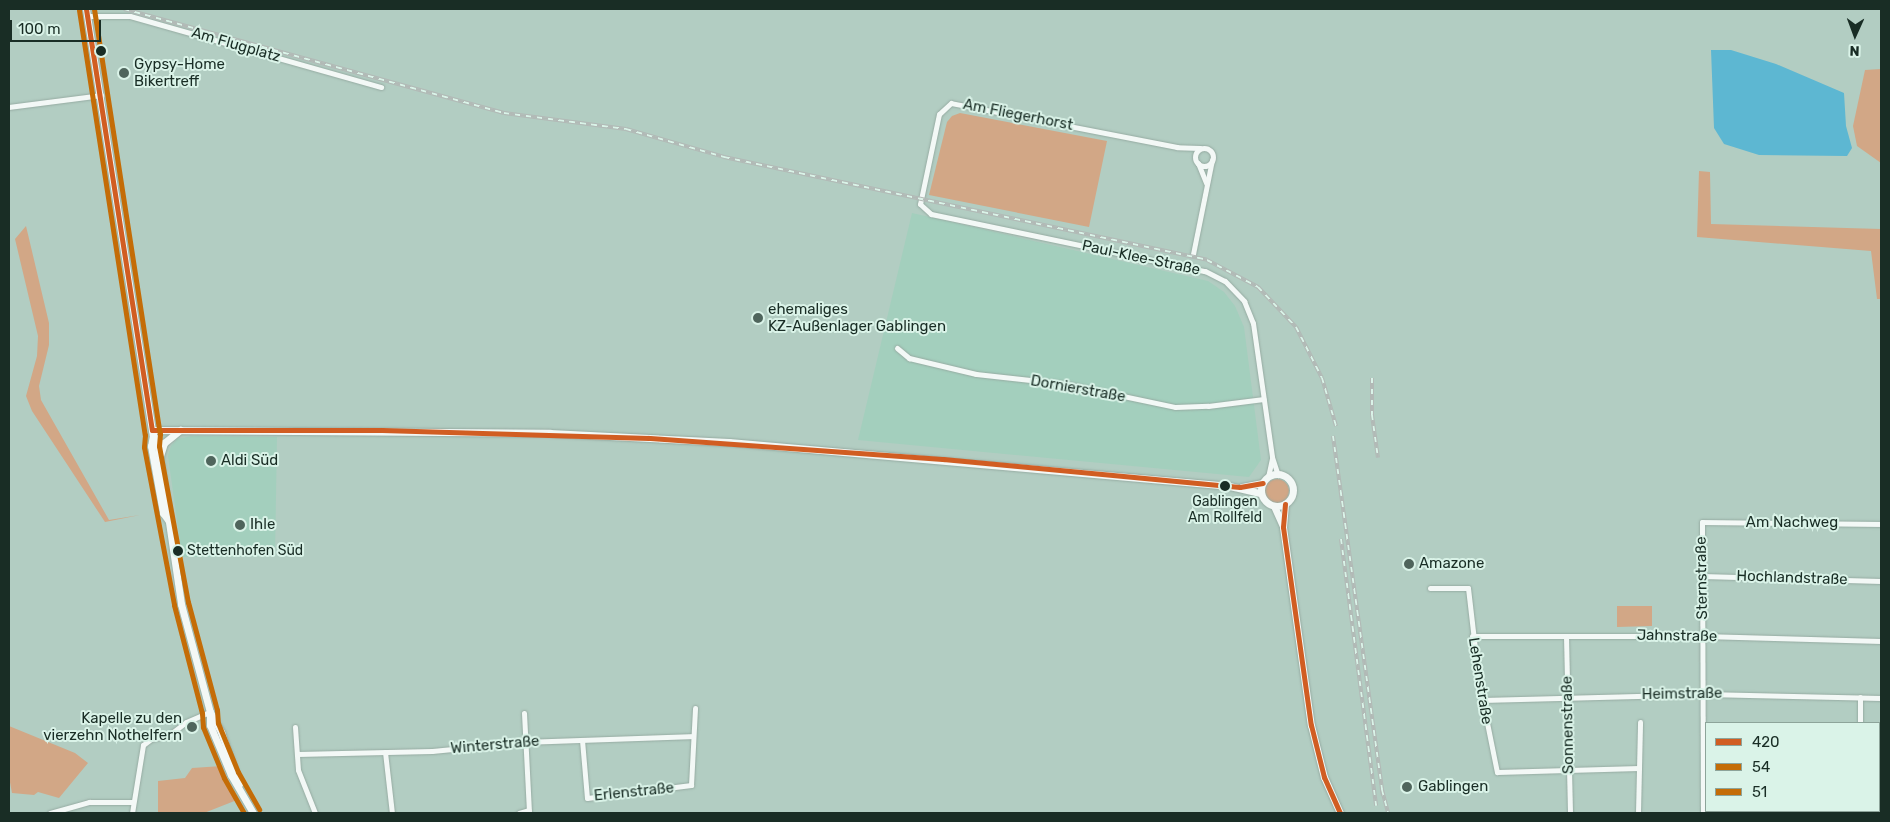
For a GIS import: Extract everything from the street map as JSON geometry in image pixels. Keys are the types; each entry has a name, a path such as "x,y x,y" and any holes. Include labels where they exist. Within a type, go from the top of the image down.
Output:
{"street":[{"name":"Am Flugplatz","path":"88,12 130,16 381,87"},
{"path":"88,12 152,432 160,461 181,604 210,712 210,725 231,775 239,785 253,813"},
{"path":"9,107 101,95"},
{"name":"Am Fliegerhorst","path":"930,214 921,208 920,198 940,114 951,103 1177,147 1200,148"},
{"name":"Am Fliegerhorst","path":"1177,147 1197,162"},
{"path":"1193,254 1206,191 1212,160 1211,151 1200,148 1196,152 1197,162 1205,176 1206,191"},
{"path":"1197,162 1206,165 1212,160"},
{"name":"Paul-Klee-Straße","path":"930,214 1216,275 1236,291 1249,310 1272,457 1278,475"},
{"name":"Dornierstraße","path":"897,348 910,358 976,374 1066,384 1175,407 1208,406 1264,399"},
{"path":"152,432 182,428 382,430 649,438 943,458 1240,487 1261,493 1265,501 1274,506 1283,527"},
{"path":"160,461 164,444 182,428"},
{"path":"152,432 151,446 163,513 168,520"},
{"name":"Paul-Klee-Straße","path":"1266,480 1272,457"},
{"path":"1240,487 1278,475 1287,479 1292,487 1291,496 1285,504 1283,527 1311,725 1324,777 1339,813"},
{"path":"1261,493 1266,480"},
{"path":"1274,506 1285,504"},
{"name":"Am Nachweg","path":"1702,522 1881,524"},
{"name":"Sternstraße","path":"1702,522 1705,722"},
{"name":"Hochlandstraße","path":"1702,576 1881,581"},
{"name":"Lehenstraße","path":"1430,588 1468,586 1472,636 1482,700 1497,772 1569,770"},
{"name":"Jahnstraße","path":"1472,636 1703,636 1881,641"},
{"name":"Sonnenstraße","path":"1566,636 1570,813"},
{"name":"Heimstraße","path":"1482,700 1705,694 1881,698"},
{"path":"1860,697 1860,722"},
{"name":"Erlenstraße","path":"582,740 585,794 590,799 692,785 695,708"},
{"path":"132,813 143,745 151,739 169,735 186,722 210,712"},
{"path":"519,813 529,812 524,713"},
{"path":"1638,813 1640,722"},
{"path":"295,727 297,754 303,788 315,813"},
{"name":"Winterstraße","path":"297,754 385,752 525,742 693,736"},
{"path":"385,752 392,813"},
{"path":"1569,770 1639,768"},
{"name":"Sternstraße","path":"1703,813 1705,772"},
{"path":"50,813 89,802 133,802"}],"shaded area":[{"path":"1881,69 1881,163 1857,146 1853,126 1865,70"},
{"path":"960,113 1107,141 1089,227 929,195 947,122 952,116"},
{"path":"1699,171 1710,172 1711,224 1881,229 1881,299 1877,299 1871,251 1697,237"},
{"path":"912,213 1208,281 1224,292 1235,306 1244,327 1261,460 1249,477 858,440"},
{"path":"26,226 49,323 49,345 39,386 41,400 109,520 140,515 105,522 32,411 26,396 37,356 38,336 15,239"},
{"path":"192,436 277,437 275,556 182,557 168,456 171,446 177,439"},
{"path":"1277,479 1286,482 1289,491 1286,500 1277,503 1268,500 1265,491 1268,482"},
{"path":"1617,606 1652,606 1652,626 1617,627"},
{"path":"9,726 75,753 88,763 59,798 38,792 34,795 12,793 9,777"},
{"path":"222,766 237,800 204,813 158,813 158,781 185,778 192,768"}],"water":[{"path":"1711,50 1731,50 1776,64 1844,93 1846,126 1852,148 1847,156 1759,155 1724,144 1714,128"}],"railway":[{"path":"124,9 504,113 626,129 724,157 1207,260 1258,287 1296,327 1322,378 1336,426"},
{"path":"1372,378 1372,415 1378,458"},
{"path":"1333,436 1383,796"},
{"path":"1341,539 1376,806"},
{"path":"1382,790 1388,813"}],"transit line":[{"name":"420","path":"86,9 152,430"},
{"name":"51","path":"94,9 160,434 159,446 188,602 217,710 218,723 238,772 259,809"},
{"name":"54","path":"79,10 145,435 144,447 174,605 202,713 203,727 224,778 244,813"},
{"name":"420","path":"152,430 382,430 649,438 943,459 1240,487 1263,483"},
{"name":"420","path":"1285,504 1283,527 1311,725 1324,777 1340,813"}],"place":[{"name":"Gypsy-Home Bikertreff","path":"124,73"},
{"name":"ehemaliges KZ-Außenlager Gablingen","path":"758,318"},
{"name":"Aldi Süd","path":"211,461"},
{"name":"Gablingen Am Rollfeld","path":"1225,486"},
{"name":"Ihle","path":"240,525"},
{"name":"Stettenhofen Süd","path":"178,551"},
{"name":"Amazone","path":"1409,564"},
{"name":"Kapelle zu den vierzehn Nothelfern","path":"192,727"},
{"name":"Gablingen","path":"1407,787"}]}
